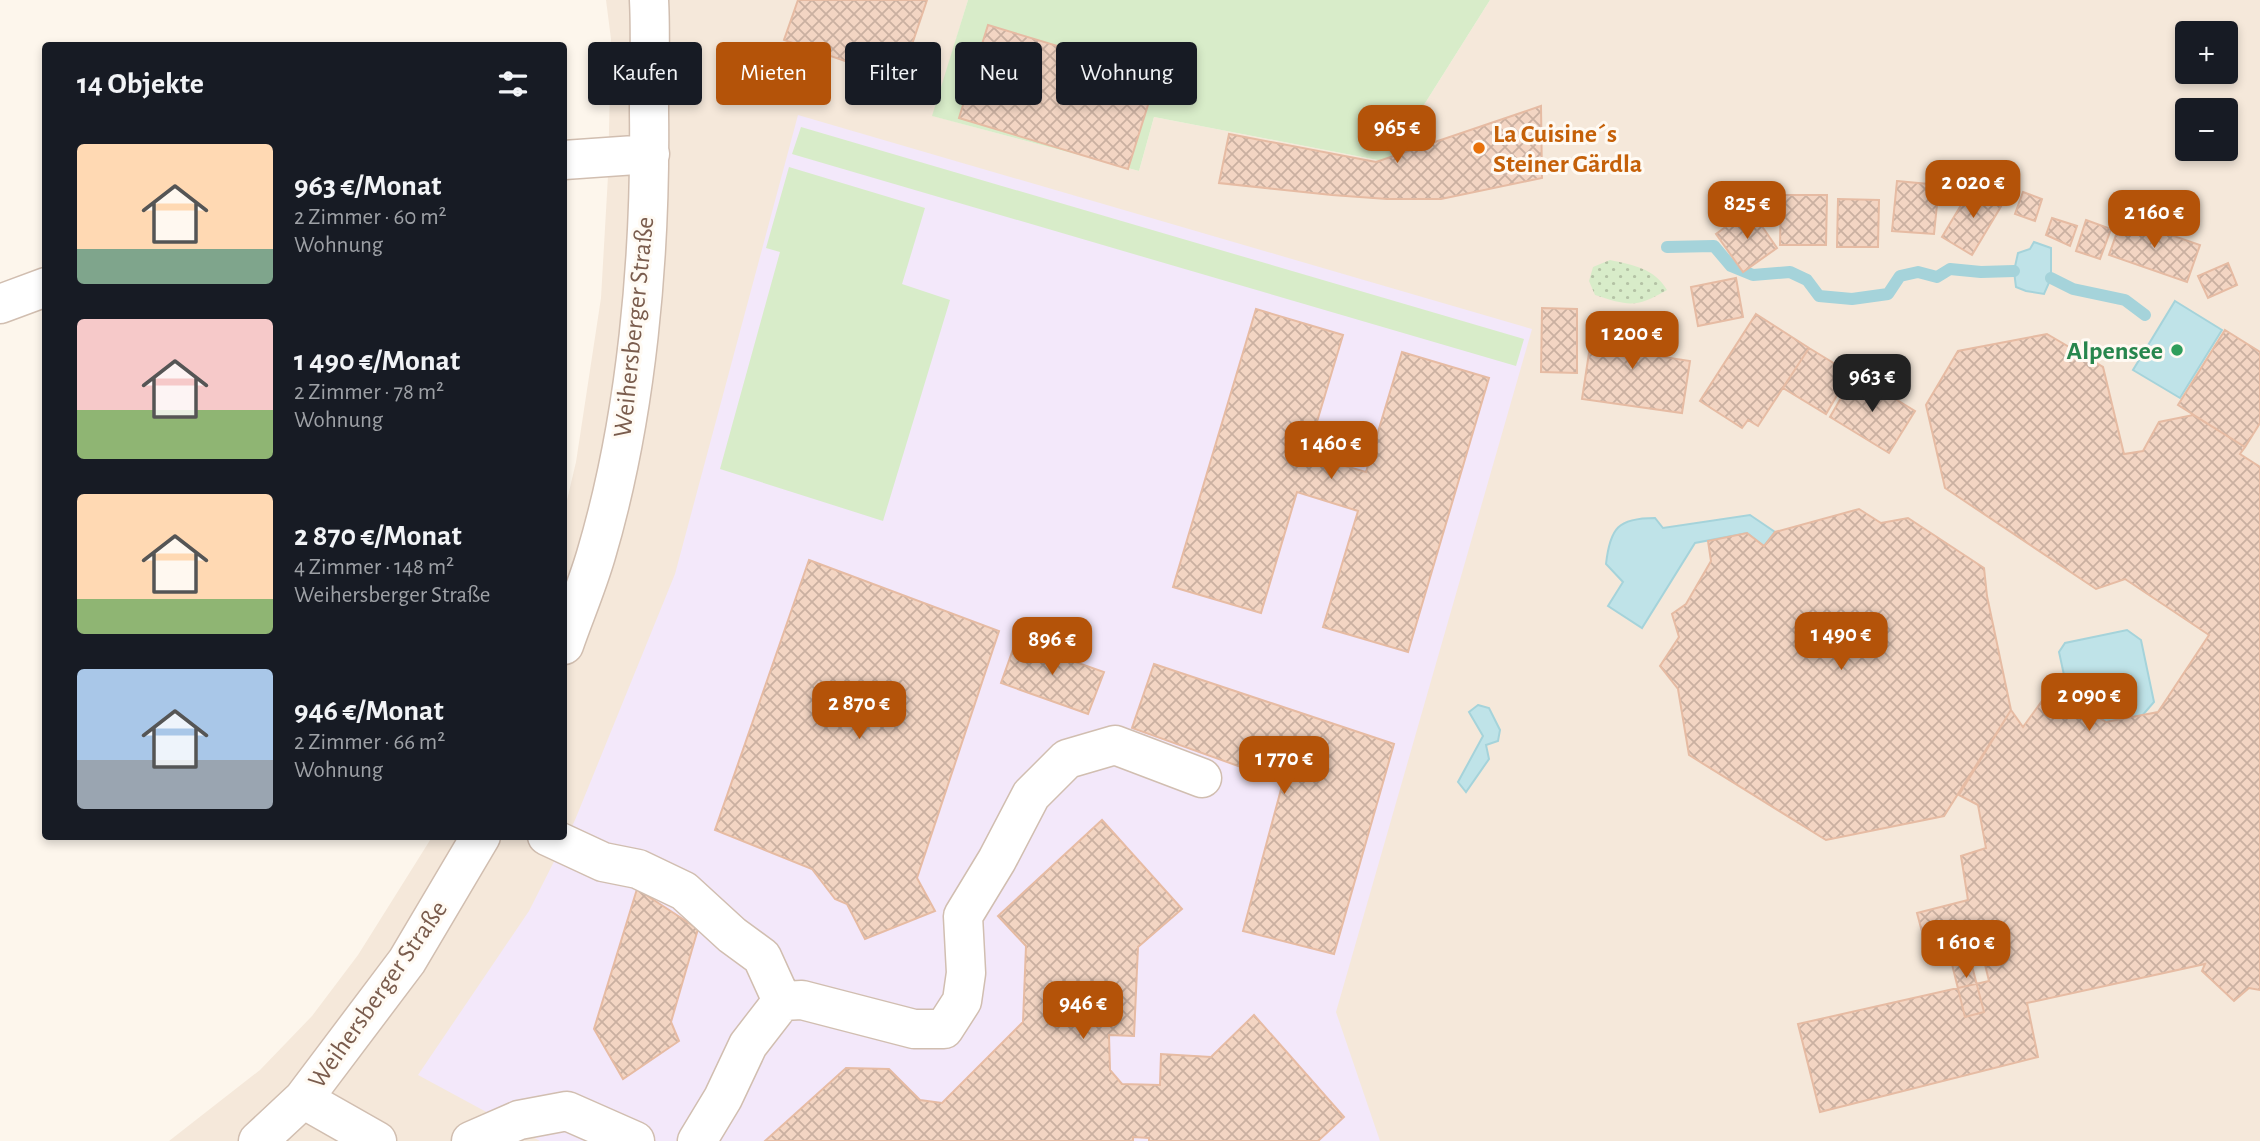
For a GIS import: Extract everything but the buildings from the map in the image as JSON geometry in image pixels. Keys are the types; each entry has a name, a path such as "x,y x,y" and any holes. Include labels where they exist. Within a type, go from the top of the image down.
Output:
{"street":[{"name":"Weihersberger Straße","path":"567,637 596,555 616,471 629,398 641,302 650,155 649,0"},
{"path":"567,160 650,155"},
{"path":"0,303 42,288"},
{"path":"697,1141 723,1098 747,1045 782,1001 802,1000 914,1029 944,1029 962,1001 967,973 963,916 997,860 1031,795 1068,759 1115,745 1202,778"},
{"name":"Weihersberger Straße","path":"258,1141 303,1099 407,961 479,840"},
{"path":"555,840 603,863 638,869 684,891 732,935 762,957 782,1001"},
{"path":"303,1099 377,1141"},
{"path":"471,1141 519,1120 567,1111 635,1141"}],"shaded area":[{"path":"606,0 968,0 941,89 941,42 845,42 845,105 936,105 933,116 1139,171 1154,117 1388,162 1490,0 2260,0 2260,1141 169,1141 260,1070 312,1016 358,955 430,840 567,840 567,500 576,462 601,298 610,105 702,105 702,42 611,42"},
{"path":"798,115 1532,329 1336,1012 1380,1141 540,1141 418,1075 529,911 567,840 675,574"}],"green space":[{"path":"968,0 1490,0 1388,162 1154,117 1139,171 932,116 935,105 941,105 941,87"},
{"path":"801,127 1524,339 1516,366 792,154"},
{"path":"789,167 925,208 902,284 950,300 883,521 720,469 780,252 766,248"},
{"path":"1610,260 1649,272 1667,290 1647,300 1632,303 1595,295 1589,281 1593,267"}],"water":[{"path":"2034,242 2051,248 2051,278 2044,294 2016,287 2014,271 2018,253 2030,249"},
{"name":"Alpensee","path":"2175,301 2222,330 2180,398 2133,370"},
{"path":"1750,515 1775,532 1764,546 1747,533 1695,543 1642,628 1608,606 1623,582 1606,564 1608,552 1614,534 1624,523 1655,518 1663,528"},
{"path":"2127,630 2141,640 2154,702 2141,717 2106,722 2069,698 2059,652 2065,643"},
{"path":"1478,705 1489,708 1500,730 1498,741 1486,745 1489,759 1466,792 1458,782 1483,736 1469,712"}],"waterway":[{"path":"1667,247 1714,246 1731,266 1753,275 1790,272 1807,280 1819,296 1852,299 1888,294 1900,276 1918,272 1937,277 1950,269 2014,271"},
{"path":"2051,278 2073,289 2125,300 2145,315"}],"place":[{"name":"La Cuisine´s Steiner Gärdla","path":"1479,148"},
{"name":"Alpensee","path":"2177,350"}]}
